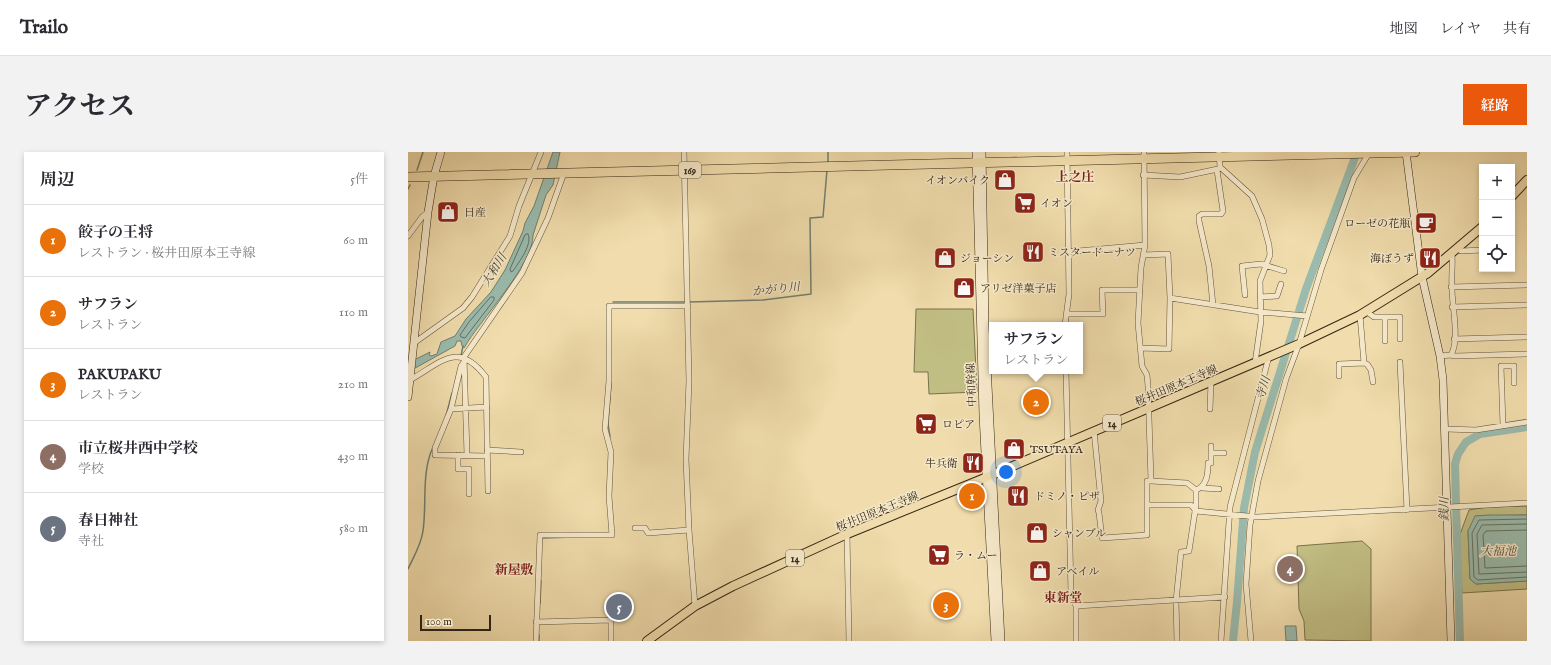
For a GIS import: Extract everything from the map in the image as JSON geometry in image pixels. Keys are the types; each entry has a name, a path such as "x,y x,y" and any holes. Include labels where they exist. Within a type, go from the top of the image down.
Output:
{"highway":[{"name":"169","path":"408,177 980,163 1067,156 1143,156 1219,162 1338,154 1409,152"}],"main road":[{"path":"1515,193 1527,180"},
{"name":"桜井田原本王寺線","path":"647,641 695,606 733,586 847,534 1211,382 1364,314 1422,277 1479,230"}],"street":[{"path":"408,393 411,378 428,212 434,176 441,152"},
{"path":"414,345 463,308 472,297 510,236 519,206 536,174 541,152"},
{"path":"684,152 689,381 686,458 689,530 695,606"},
{"name":"中和幹線","path":"976,152 980,163"},
{"name":"中和幹線","path":"982,152 980,163 995,641"},
{"path":"1409,152 1422,277 1440,356 1444,390 1450,508 1451,641"},
{"path":"1251,641 1246,584 1251,516 1263,460 1286,379 1346,199 1354,178 1368,153"},
{"path":"1066,322 1069,294 1067,252 1067,156"},
{"path":"1143,156 1145,245 1138,313 1142,366 1147,375 1151,481"},
{"path":"1143,175 1180,177 1219,162"},
{"path":"1219,162 1252,196 1258,207 1269,246 1270,255 1260,281 1260,312 1255,363"},
{"path":"1213,305 1209,266 1199,216 1202,214 1221,214 1223,211 1219,162"},
{"path":"487,456 435,455 436,448 451,409 461,366 522,273 548,218 560,173"},
{"path":"408,236 422,216 428,212"},
{"path":"1067,252 1145,245"},
{"path":"1451,355 1454,351 1455,324 1452,307 1452,287 1455,251 1479,250"},
{"path":"1141,348 1169,349 1170,298 1168,254 1144,255"},
{"path":"1245,295 1242,266 1266,265 1284,272"},
{"path":"1260,297 1277,296 1281,284"},
{"path":"1452,287 1527,286"},
{"path":"1067,314 1103,314 1102,290 1140,290"},
{"path":"1170,298 1260,312 1301,314 1307,316"},
{"path":"1452,307 1527,305"},
{"path":"536,641 540,535 612,535 609,496 611,452 605,429 609,381 609,306 688,306"},
{"path":"1364,363 1364,314 1374,317 1400,317 1400,339"},
{"path":"1385,317 1385,340"},
{"path":"1454,339 1527,337"},
{"path":"1440,356 1527,354"},
{"path":"1221,641 1232,515 1230,507 1271,355"},
{"path":"411,378 452,356 476,364 486,377 488,491"},
{"path":"464,360 467,455"},
{"path":"1400,362 1407,510"},
{"path":"1338,376 1339,364 1364,363 1367,364 1371,370 1373,382"},
{"path":"1503,426 1501,366 1514,366 1514,383"},
{"path":"1066,374 1069,442 1071,593 1076,606 1076,641"},
{"path":"1210,409 1211,382"},
{"path":"451,409 486,407"},
{"path":"1446,429 1476,430 1527,422"},
{"path":"1094,431 1101,501 1098,510 1102,538 1147,535 1147,481 1187,483 1196,490"},
{"path":"1202,488 1205,484 1208,463 1211,463 1211,446"},
{"path":"487,450 521,452"},
{"path":"1211,453 1224,453"},
{"path":"458,455 458,469 469,469 469,494"},
{"name":"中和幹線","path":"989,476 1001,641"},
{"path":"1196,490 1202,488 1219,490"},
{"path":"1177,641 1176,601 1181,552 1189,551 1196,511 1196,490"},
{"path":"1147,505 1191,505 1196,511 1257,517 1459,508 1527,503"},
{"path":"635,528 645,528 648,533 689,530"},
{"path":"847,534 849,641"},
{"path":"1076,606 1225,597"},
{"path":"536,622 611,620 611,641"}],"shaded area":[{"path":"916,309 973,309 977,392 929,394 928,372 914,372"},
{"path":"1527,506 1527,515 1476,516 1468,531 1470,579 1476,584 1527,581 1527,589 1462,593 1459,537 1469,510 1487,507"},
{"path":"1362,541 1371,549 1371,641 1305,640 1304,621 1299,609 1297,546"}],"water":[{"name":"大和川","path":"553,152 560,152 553,185 546,195 533,235 531,247 516,276 464,348 461,341 457,341 455,346 408,372 408,363 430,352 429,355 431,356 437,354 441,342 455,336 466,319 491,292 505,270 523,231 525,223 534,206"},
{"name":"大福池","path":"1527,515 1527,581 1476,584 1470,579 1468,531 1475,516"},
{"path":"1285,626 1296,626 1297,641 1286,641"}],"waterway":[{"path":"417,170 423,152"},
{"name":"かがり川","path":"828,152 828,164"},
{"name":"寺川","path":"1233,641 1244,508 1255,452 1306,289 1357,152"},
{"name":"かがり川","path":"689,302 763,300 811,294 810,218 823,217 827,170"},
{"path":"408,189 410,185"},
{"name":"かがり川","path":"613,302 685,302"},
{"path":"461,356 463,346"},
{"name":"かがり川","path":"610,437 608,424 611,383"},
{"path":"446,416 452,393"},
{"name":"銭川","path":"1460,641 1455,464 1458,454 1466,442 1480,434 1527,427"},
{"path":"408,569 421,541 424,521 427,467 433,447"},
{"name":"かがり川","path":"541,540 543,538 573,537"},
{"name":"かがり川","path":"540,603 541,581"},
{"name":"かがり川","path":"539,635 539,641"}],"place":[{"name":"イオンバイク","path":"1005,180"},
{"name":"イオン","path":"1025,203"},
{"name":"日産","path":"448,212"},
{"name":"ローゼの花瓶","path":"1426,223"},
{"name":"ミスタードーナツ","path":"1033,252"},
{"name":"ジョーシン","path":"945,258"},
{"name":"海ぼうず","path":"1430,258"},
{"name":"アリゼ洋菓子店","path":"964,288"},
{"name":"サフラン","path":"1036,402"},
{"name":"ロピア","path":"926,424"},
{"name":"TSUTAYA","path":"1014,449"},
{"name":"牛兵衛","path":"973,463"},
{"name":"餃子の王将","path":"972,496"},
{"name":"ドミノ・ピザ","path":"1018,496"},
{"name":"シャンブル","path":"1037,533"},
{"name":"ラ・ムー","path":"939,555"},
{"name":"市立桜井西中学校","path":"1290,569"},
{"name":"アベイル","path":"1040,571"},
{"name":"PAKUPAKU","path":"946,605"},
{"name":"春日神社","path":"619,607"}],"district":[{"name":"上之庄","path":"1075,176"},
{"name":"新屋敷","path":"514,569"},
{"name":"東新堂","path":"1063,597"}]}
